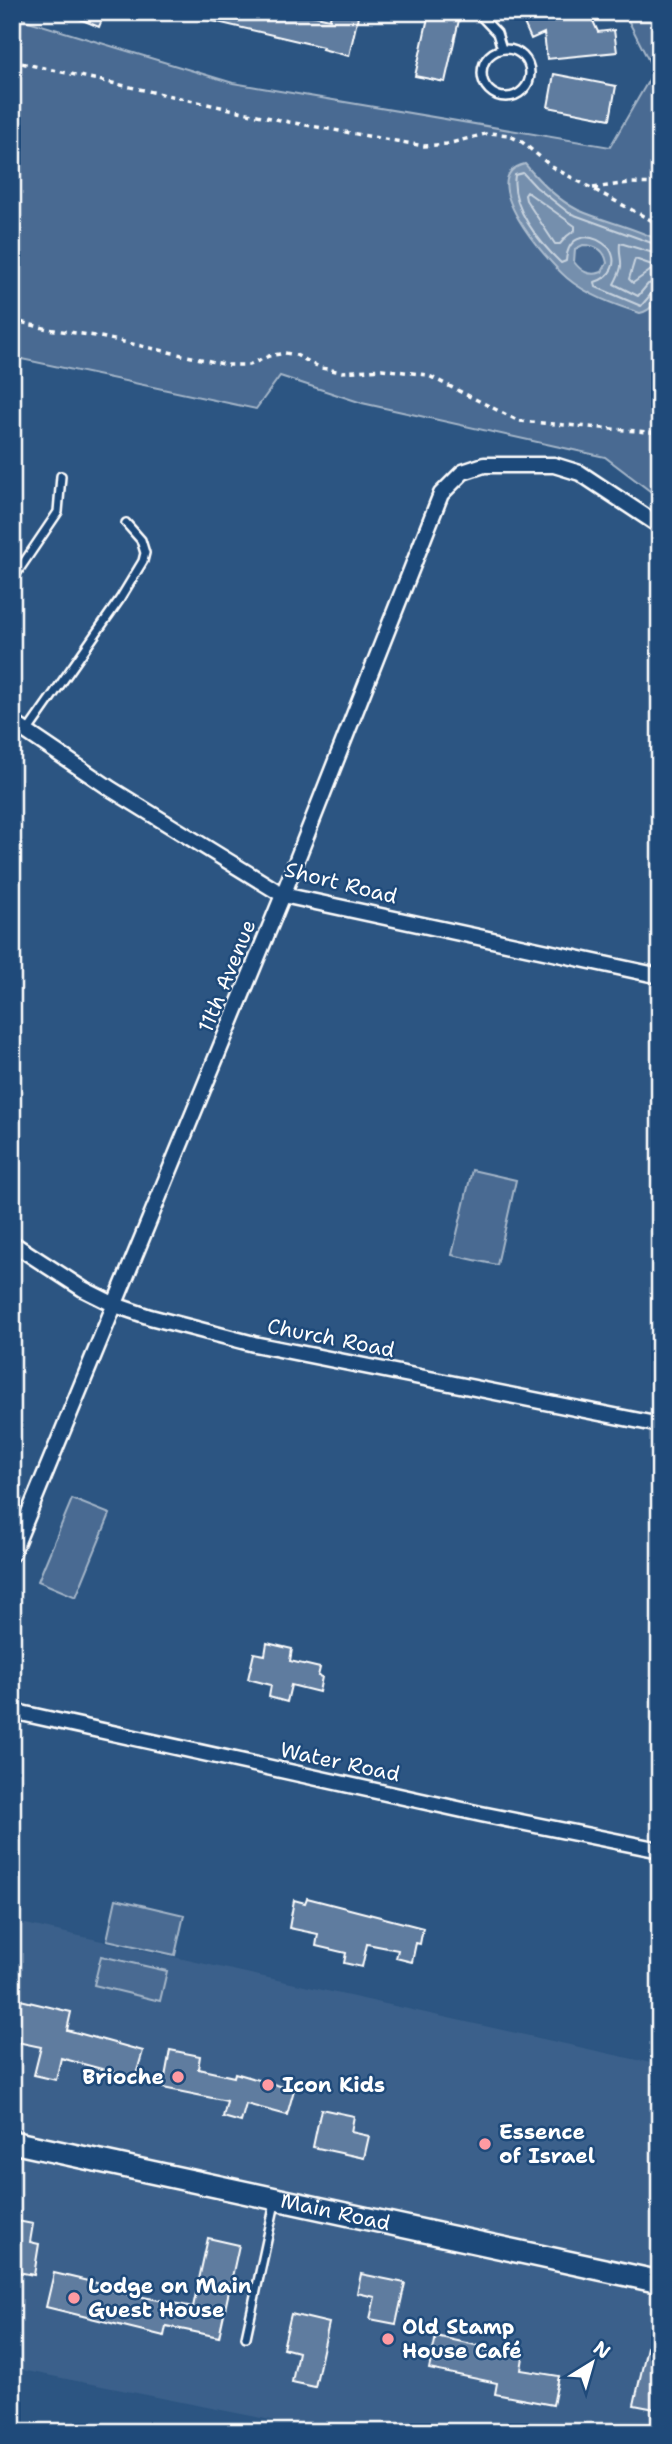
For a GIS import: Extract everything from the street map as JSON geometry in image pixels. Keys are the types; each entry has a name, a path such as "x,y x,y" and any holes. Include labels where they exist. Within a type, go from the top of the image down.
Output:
{"main road":[{"name":"Main Road","path":"12,2142 660,2282"}],"street":[{"name":"11th Avenue","path":"12,1554 283,895 441,494 455,478 471,469 496,463 554,465 572,470 593,481 660,526"},
{"name":"Short Road","path":"12,722 111,789 283,895 660,976"},
{"name":"Church Road","path":"12,1243 83,1289 115,1305 160,1320 254,1344 660,1425"},
{"name":"Water Road","path":"12,1711 456,1809 660,1850"}],"lane":[{"path":"477,12 497,33 502,49"},
{"path":"502,49 517,52 528,63 530,78 523,91 501,98 494,95 484,84 482,69 489,56 502,49"},
{"path":"12,580 58,512 61,476"},
{"path":"27,732 143,561 145,553 141,540 126,523"},
{"path":"246,2337 276,2199"}],"path":[{"path":"12,61 289,122 424,146 447,144 489,133 508,135 522,142 552,167 660,225"},
{"path":"593,187 629,183 660,184"},
{"path":"12,320 48,329 96,335 228,365 249,365 269,356 285,353 296,355 321,368 342,372 382,369 427,375 519,421 660,433"}],"shaded area":[{"path":"624,12 660,12 660,495 654,494 605,457 362,403 280,376 256,409 12,357 12,16 233,83 610,147 654,71"},
{"path":"472,1170 516,1180 497,1265 452,1255"},
{"path":"72,1499 110,1514 76,1597 38,1581"},
{"path":"116,1899 184,1915 175,1955 107,1940"},
{"path":"12,1921 660,2065 660,2432 331,2432 12,2368"},
{"path":"101,1956 167,1971 160,2001 94,1985"}],"water":[{"path":"525,164 549,190 578,210 660,241 659,293 649,309 640,313 602,299 583,290 557,269 531,238 510,201 506,184 511,172","holes":["587,245 599,249 604,255 607,263 602,272 586,272 574,262 575,249"]}],"building":[{"path":"63,12 105,12 99,27"},
{"path":"200,12 297,12 330,19 331,12 359,12 349,56 322,49 323,47 200,18"},
{"path":"542,12 589,12 598,32 614,30 617,52 547,59 544,33 531,39 523,21"},
{"path":"429,13 459,20 445,82 415,76"},
{"path":"554,74 616,86 610,119 548,107"},
{"path":"267,1643 292,1649 290,1661 320,1668 318,1676 322,1677 319,1692 291,1685 287,1702 269,1697 271,1685 248,1679 254,1653 265,1655"},
{"path":"307,1898 423,1928 412,1962 396,1958 398,1950 367,1944 362,1967 344,1963 346,1953 316,1946 318,1934 289,1928 294,1900 305,1903"},
{"path":"12,1998 71,2012 67,2030 143,2051 135,2078 61,2058 56,2080 34,2075 41,2047 12,2041"},
{"path":"170,2050 200,2056 198,2069 234,2077 235,2073 294,2090 287,2115 246,2104 241,2122 223,2117 227,2101 163,2088"},
{"path":"321,2109 354,2116 351,2132 369,2136 364,2158 313,2147"},
{"path":"12,2220 33,2224 30,2242 39,2244 34,2275 12,2271"},
{"path":"208,2238 239,2245 219,2337 166,2326 164,2336 46,2307 54,2273 105,2285 104,2289 193,2307"},
{"path":"361,2274 405,2283 396,2324 370,2319 375,2297 357,2293"},
{"path":"291,2314 329,2323 315,2387 292,2382 298,2352 283,2348"},
{"path":"436,2336 484,2347 484,2350 523,2357 521,2370 559,2376 553,2405 495,2394 497,2383 429,2369"},
{"path":"647,2347 660,2349 660,2410 634,2405"}],"place":[{"name":"Brioche","path":"178,2077"},
{"name":"Icon Kids","path":"268,2085"},
{"name":"Essence of Israel","path":"485,2144"},
{"name":"Lodge on Main Guest House","path":"74,2298"},
{"name":"Old Stamp House Café","path":"388,2339"}]}
